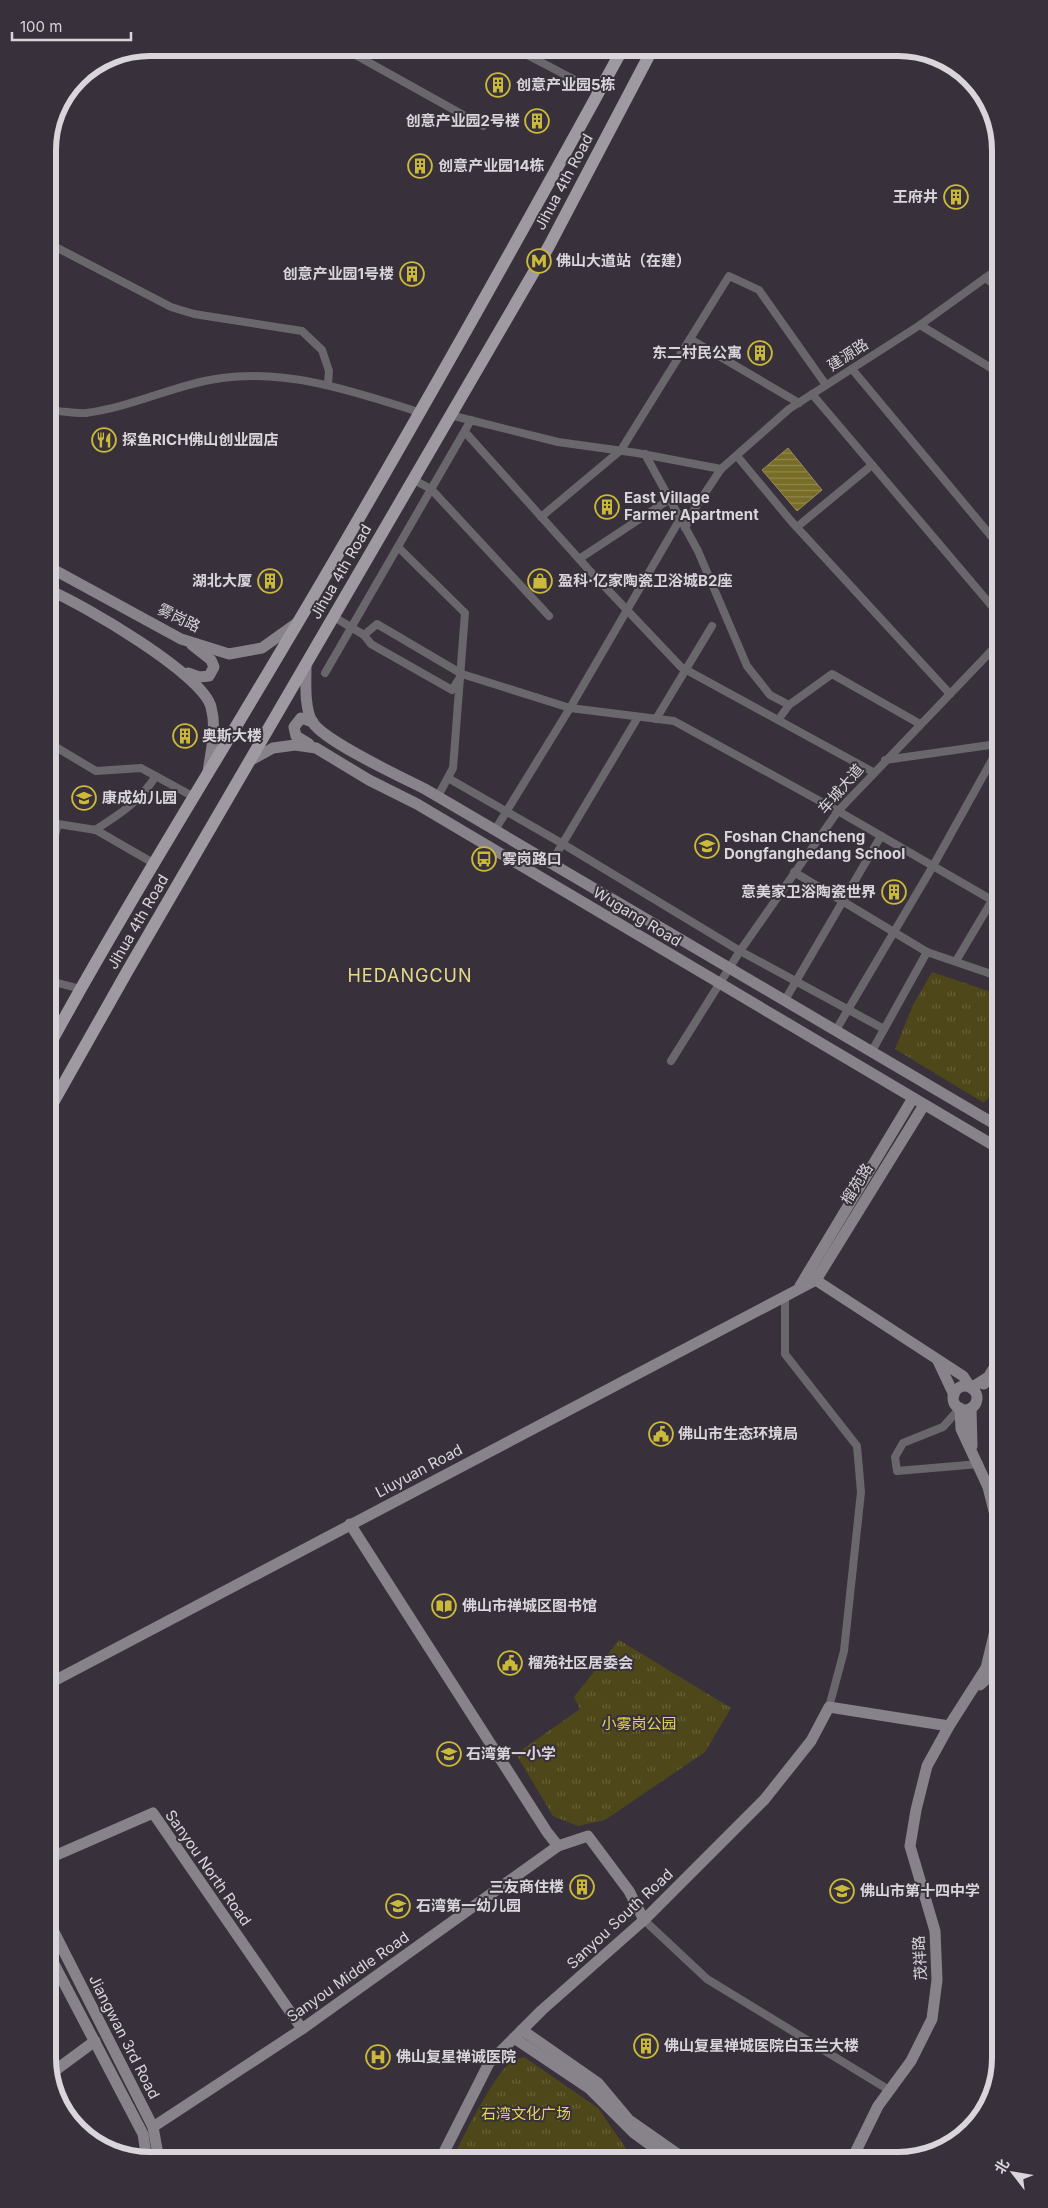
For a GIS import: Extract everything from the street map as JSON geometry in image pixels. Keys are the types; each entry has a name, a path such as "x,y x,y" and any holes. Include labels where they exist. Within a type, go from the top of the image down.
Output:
{"main road":[{"name":"Jihua 4th Road","path":"56,1033 80,988 298,622 419,412 521,234 618,56"},
{"name":"Jihua 4th Road","path":"56,1098 128,970 253,759 549,246 649,56"},
{"path":"56,1105 68,1078"}],"street":[{"path":"357,56 482,126"},
{"path":"529,56 598,92"},
{"path":"56,247 172,307 194,314 302,331 322,350 329,371 328,384"},
{"name":"建源路","path":"686,528 695,508 721,469 799,403 920,325 992,273"},
{"path":"541,517 620,450 729,276 758,290 826,385"},
{"path":"985,278 992,282"},
{"path":"920,325 992,369"},
{"path":"690,340 799,403"},
{"path":"852,369 992,537"},
{"path":"56,411 85,413 136,402 190,385 223,378 280,378 328,384 419,412"},
{"path":"812,394 992,606"},
{"path":"450,415 558,442 645,454 721,469"},
{"path":"325,673 471,420"},
{"path":"464,432 579,559 681,667 873,772"},
{"path":"645,454 698,551 747,666 770,695 789,705"},
{"path":"737,456 797,527 950,694"},
{"path":"797,527 872,465"},
{"path":"414,480 431,489 549,616"},
{"path":"579,559 670,499"},
{"path":"495,830 628,611 680,519"},
{"path":"398,547 465,613 462,674 453,768 438,796"},
{"name":"雾岗路","path":"56,571 185,640 229,654 262,648 298,622"},
{"path":"56,593 65,596 140,642 194,682 211,705 214,730 207,776"},
{"path":"334,617 364,635 372,644 452,690 462,674"},
{"path":"364,635 377,624 462,674 570,708 674,721 838,811 992,900"},
{"path":"656,719 712,626"},
{"path":"177,669 199,677 209,676 214,667 211,660 185,640"},
{"name":"车城大道","path":"671,1061 740,951 838,811 873,772 992,650"},
{"path":"306,666 306,696 313,722"},
{"path":"778,720 789,705 832,674 920,724"},
{"path":"551,863 638,717"},
{"path":"313,722 301,718 294,727 296,736 316,748"},
{"name":"Wugang Road","path":"313,722 326,735 438,796 872,1052 992,1120"},
{"name":"Wugang Road","path":"253,759 273,748 295,744 316,748 369,780 417,804 992,1145"},
{"path":"885,760 992,745"},
{"path":"56,748 96,771 142,768 194,797"},
{"path":"836,1030 933,866 992,760"},
{"path":"95,830 123,812 144,795 156,776"},
{"path":"448,778 564,844 740,951 884,1030"},
{"path":"56,831 58,824 95,830 155,864"},
{"path":"784,1000 881,836"},
{"path":"794,872 927,952 992,974"},
{"path":"956,962 992,907"},
{"path":"872,1052 927,952"},
{"path":"56,982 80,988"},
{"name":"榴苑路","path":"811,1277 913,1098"},
{"name":"榴苑路","path":"811,1277 924,1105"},
{"path":"811,1277 962,1376 970,1400 973,1453 988,1487 992,1503"},
{"name":"Liuyuan Road","path":"56,1680 785,1296 811,1277"},
{"path":"785,1296 785,1354 857,1446 861,1492 846,1641 829,1707 949,1726"},
{"path":"937,1359 954,1395 955,1403 970,1400"},
{"path":"978,1464 896,1471 895,1457 903,1443 943,1428 970,1400 992,1370"},
{"path":"954,1395 961,1387 970,1400"},
{"path":"350,1524 558,1846"},
{"name":"茂祥路","path":"856,2152 878,2106 911,2061 932,2019 937,1980 934,1931 910,1846 916,1810 927,1766 949,1726 986,1668 992,1645"},
{"path":"969,1694 992,1674"},
{"name":"Sanyou South Road","path":"444,2152 489,2063 518,2034 644,1920 764,1800 811,1741 829,1707"},
{"name":"Sanyou North Road","path":"56,1855 153,1814 302,2029"},
{"name":"Sanyou Middle Road","path":"153,2127 302,2029 558,1846 588,1836 629,1891 644,1920"},
{"path":"644,1920 707,1979 889,2090"},
{"name":"Jiangwan 3rd Road","path":"56,1936 153,2127 158,2152"},
{"name":"Jiangwan 3rd Road","path":"56,1968 143,2134 146,2152"},
{"path":"518,2034 598,2083 630,2120 675,2152"},
{"path":"518,2034 590,2089 634,2133 660,2152"},
{"path":"57,2069 95,2041"}],"green space":[{"path":"932,972 992,992 992,1093 984,1103 895,1049 913,1005"},
{"name":"小雾岗公园","path":"619,1640 731,1708 705,1752 605,1820 578,1826 553,1816 516,1754 580,1709 574,1697"},
{"name":"石湾文化广场","path":"524,2057 598,2108 629,2152 456,2152 480,2106 498,2077 506,2067 517,2059"}],"shaded area":[{"path":"788,448 822,490 797,511 762,470"}],"place":[{"name":"创意产业园5栋","path":"498,85"},
{"name":"创意产业园2号楼","path":"537,121"},
{"name":"创意产业园14栋","path":"420,166"},
{"name":"王府井","path":"956,197"},
{"name":"佛山大道站（在建）","path":"539,261"},
{"name":"创意产业园1号楼","path":"412,274"},
{"name":"东二村民公寓","path":"760,353"},
{"name":"探鱼RICH佛山创业园店","path":"104,440"},
{"name":"East Village Farmer Apartment","path":"607,507"},
{"name":"湖北大厦","path":"270,581"},
{"name":"盈科·亿家陶瓷卫浴城B2座","path":"540,581"},
{"name":"奥斯大楼","path":"185,736"},
{"name":"康成幼儿园","path":"84,798"},
{"name":"Foshan Chancheng Dongfanghedang School","path":"707,846"},
{"name":"雾岗路口","path":"484,859"},
{"name":"意美家卫浴陶瓷世界","path":"894,892"},
{"name":"佛山市生态环境局","path":"661,1434"},
{"name":"佛山市禅城区图书馆","path":"444,1606"},
{"name":"榴苑社区居委会","path":"510,1663"},
{"name":"石湾第一小学","path":"449,1754"},
{"name":"三友商住楼","path":"582,1887"},
{"name":"佛山市第十四中学","path":"842,1891"},
{"name":"石湾第一幼儿园","path":"398,1906"},
{"name":"佛山复星禅城医院白玉兰大楼","path":"646,2046"},
{"name":"佛山复星禅诚医院","path":"378,2057"}],"district":[{"name":"HEDANGCUN","path":"410,976"}]}
